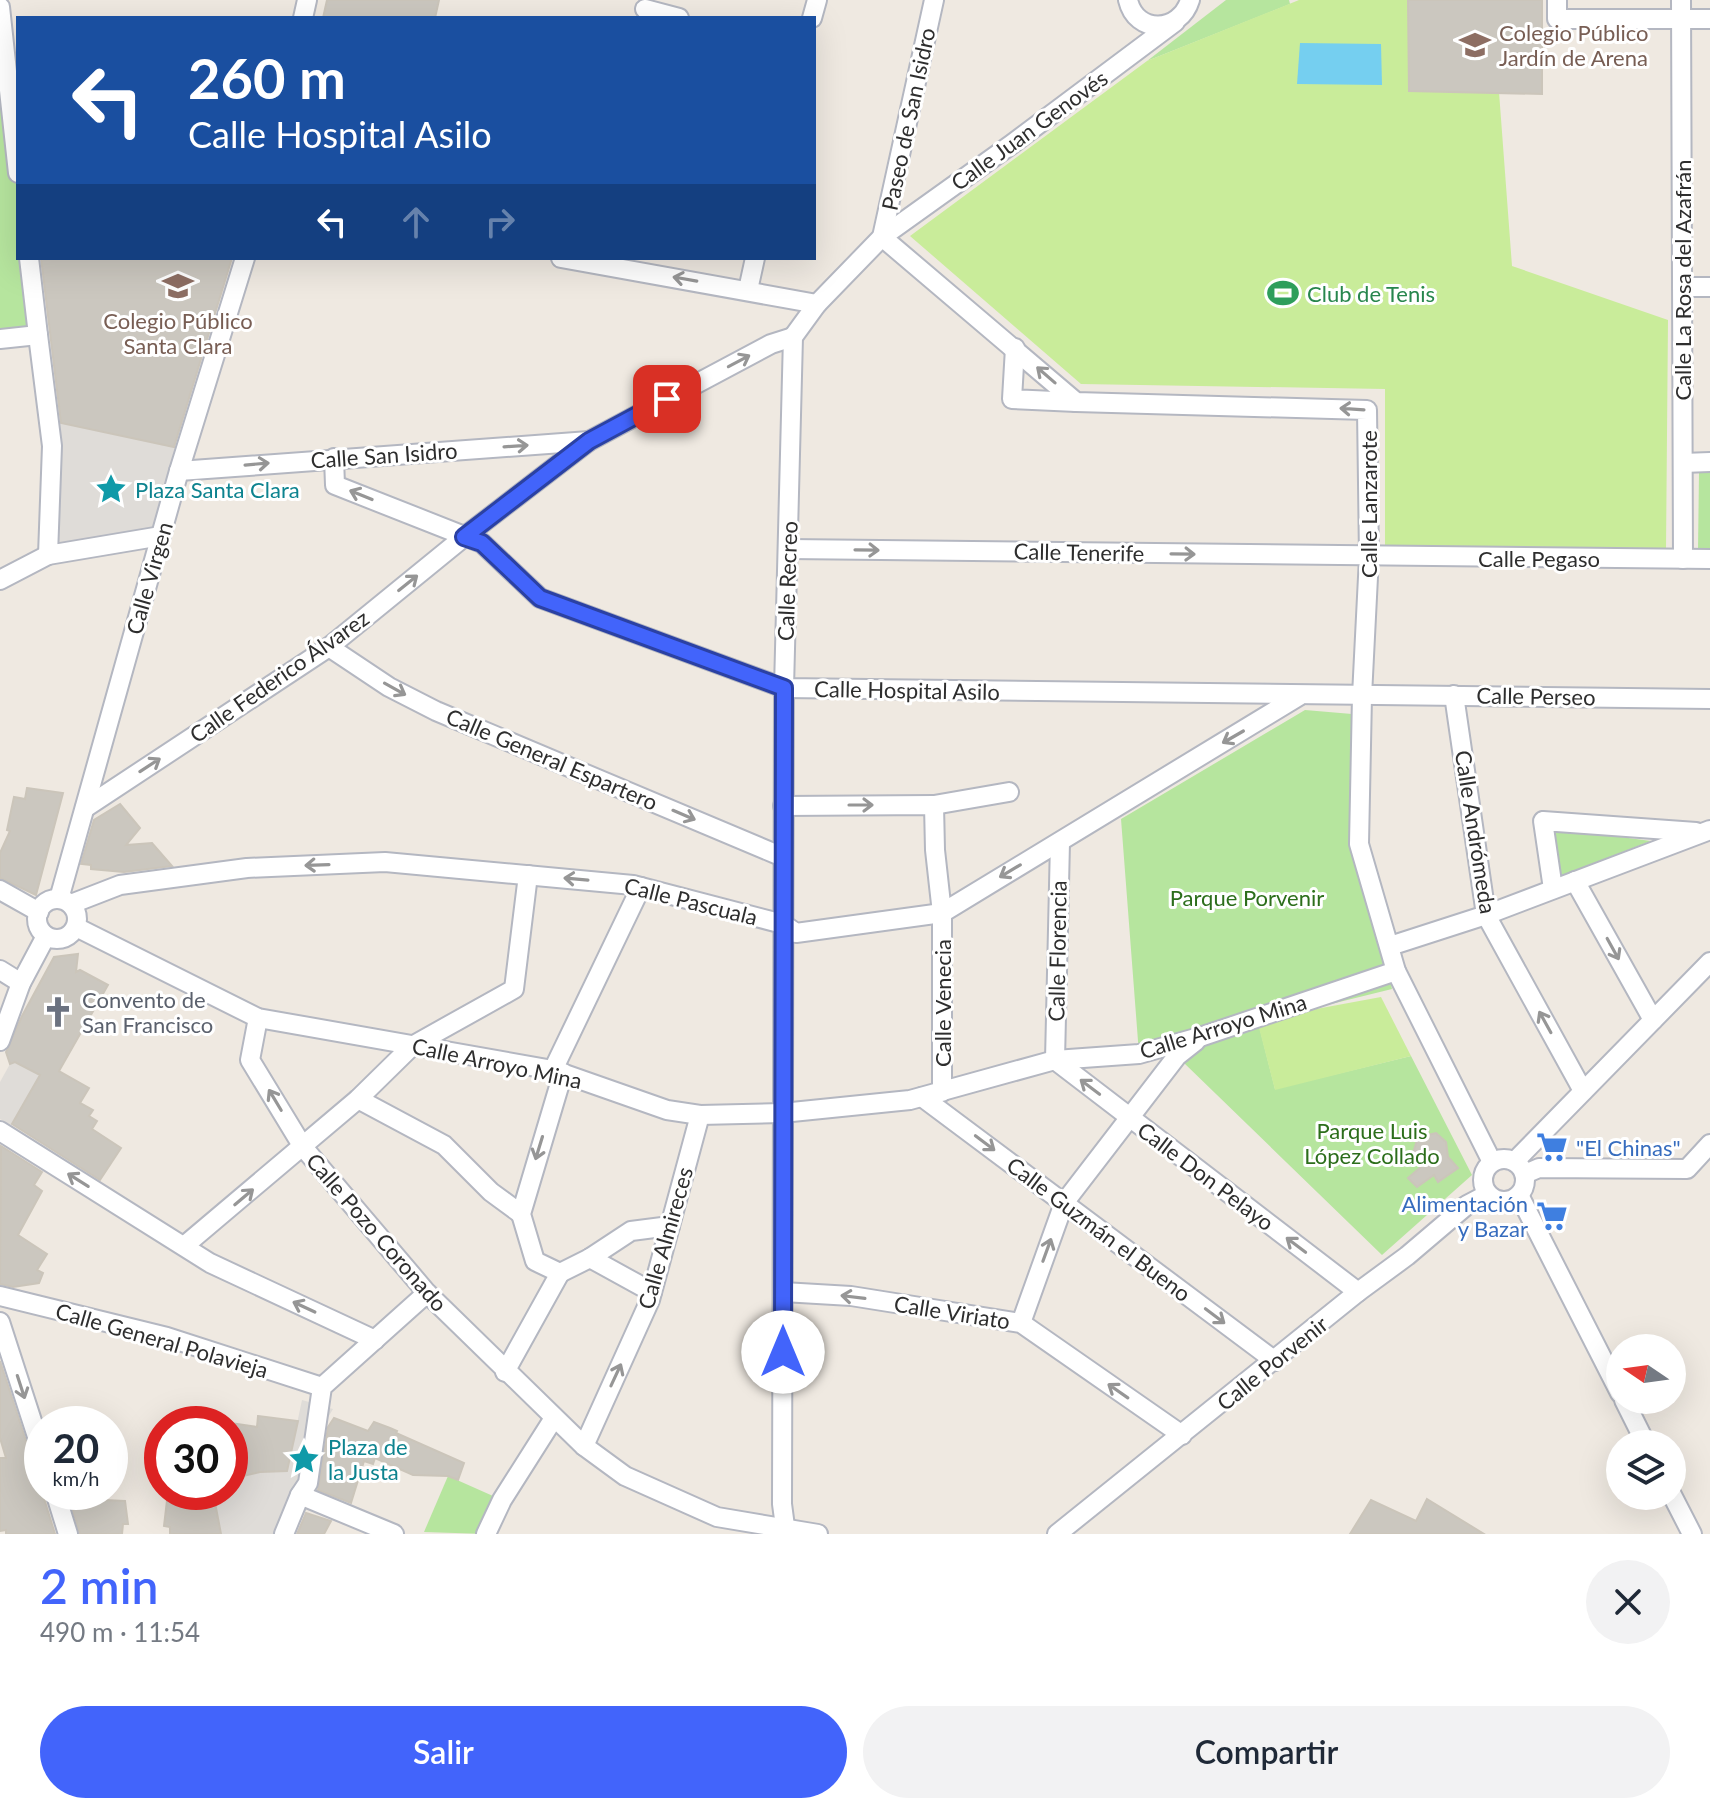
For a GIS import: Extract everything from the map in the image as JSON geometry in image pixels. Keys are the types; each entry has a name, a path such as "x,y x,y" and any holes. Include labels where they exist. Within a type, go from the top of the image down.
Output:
{"street":[{"name":"Paseo de San Isidro","path":"882,237 934,0"},
{"path":"1128,0 1129,7 1141,21 1158,26 1188,8"},
{"path":"0,7 11,155"},
{"name":"Calle Juan Genovés","path":"882,237 1012,144 1188,8"},
{"path":"645,9 671,16"},
{"path":"1557,9 1681,9 1710,19"},
{"name":"Calle La Rosa del Azafrán","path":"1681,9 1683,559"},
{"path":"793,337 817,304 882,237 1076,402"},
{"path":"29,260 52,446 48,555"},
{"name":"Calle Virgen","path":"65,901 85,808 179,471 244,260"},
{"path":"582,260 817,304"},
{"path":"748,290 755,260"},
{"path":"1682,287 1710,287"},
{"path":"0,339 38,335"},
{"name":"Calle Federico Álvarez","path":"85,808 329,647 589,441 771,344 793,337"},
{"name":"Calle Recreo","path":"786,1531 782,1504 783,806 793,337"},
{"name":"Calle Lanzarote","path":"1015,348 1012,399 1367,410 1369,557 1359,844 1396,971 1492,1162"},
{"name":"Calle San Isidro","path":"179,471 589,441"},
{"name":"Calle Hospital Asilo","path":"334,458 335,485 482,543 540,598 784,688 1362,696"},
{"path":"1683,463 1710,462"},
{"path":"0,580 48,555 161,536"},
{"name":"Calle Tenerife","path":"789,549 1369,557"},
{"name":"Calle Pegaso","path":"1369,557 1710,559"},
{"name":"Calle General Espartero","path":"329,647 389,687 436,711 783,857"},
{"name":"Calle Andrómeda","path":"1454,695 1486,915 1583,1091"},
{"name":"Calle Pascuala","path":"65,901 120,885 247,868 385,862 641,887 783,924 796,933 942,913 1299,696"},
{"name":"Calle Perseo","path":"1362,696 1710,699"},
{"path":"783,806 934,805 1009,792"},
{"name":"Calle Venecia","path":"934,805 942,913 942,1092"},
{"path":"1553,889 1543,821 1706,831"},
{"path":"1390,946 1486,915 1706,831"},
{"name":"Calle Florencia","path":"1055,1060 1060,842"},
{"path":"184,1246 358,1099 412,1046 514,989 528,875"},
{"path":"1575,881 1653,1020"},
{"path":"560,1273 535,1261 521,1214 558,1072 641,887"},
{"path":"0,890 39,912"},
{"path":"65,901 77,915 76,927 66,937 53,939 46,936 38,925 39,912 47,902 65,901"},
{"name":"Calle Arroyo Mina","path":"76,927 258,1018 558,1072 667,1110 700,1115 782,1113 922,1097 1055,1060 1139,1054 1203,1036 1396,971"},
{"path":"0,1041 21,983 46,936"},
{"path":"1520,1168 1583,1091 1710,962"},
{"path":"0,970 21,983"},
{"name":"Calle Pozo Coronado","path":"258,1018 250,1060 303,1147 427,1293 584,1446 625,1476 717,1517 818,1534"},
{"path":"1021,1323 1064,1203 1177,1056 1203,1036"},
{"name":"Calle Don Pelayo","path":"1055,1060 1358,1292"},
{"name":"Calle Guzmán el Bueno","path":"922,1097 1275,1361"},
{"path":"358,1099 444,1145 491,1192 521,1214"},
{"name":"Calle Almireces","path":"584,1446 652,1292 700,1115"},
{"path":"0,1131 210,1263 375,1340"},
{"path":"1520,1168 1687,1169 1710,1144"},
{"path":"1508,1159 1520,1168 1525,1183 1519,1195 1503,1201 1488,1194 1483,1181 1492,1162 1508,1159"},
{"name":"Calle Porvenir","path":"1057,1534 1467,1205 1488,1194"},
{"path":"1519,1195 1606,1366"},
{"path":"505,1372 560,1273 631,1231 670,1226"},
{"path":"590,1258 652,1292"},
{"name":"Calle Viriato","path":"783,1292 851,1296 1021,1323 1182,1435"},
{"path":"284,1534 308,1483 322,1387 427,1293"},
{"name":"Calle General Polavieja","path":"0,1296 167,1337 322,1387"},
{"path":"0,1322 27,1406"},
{"path":"343,1325 348,1343 348,1364"},
{"path":"486,1534 502,1500 554,1418"},
{"path":"300,1495 394,1534"},
{"path":"61,1510 68,1534"},
{"path":"1680,1510 1692,1534"}],"green space":[{"path":"1226,0 1289,0 1290,4 1147,61"},
{"name":"Club de Tenis","path":"1299,0 1408,0 1499,92 1512,266 1668,320 1666,550 1385,549 1385,389 1081,384 910,236 1147,61"},
{"path":"0,7 16,155 16,260 29,260 38,335 0,339"},
{"path":"1699,473 1710,473 1710,550 1698,550"},
{"name":"Parque Porvenir","path":"1305,710 1352,714 1359,844 1392,989 1258,1022 1275,1089 1411,1056 1472,1175 1382,1255 1184,1063 1202,1037 1139,1054 1121,819"},
{"path":"1553,828 1651,841 1560,876"},
{"path":"1381,997 1411,1056 1275,1090 1257,1020"},
{"path":"448,1476 502,1500 486,1534 424,1532"}],"shaded area":[{"name":"Plaza Santa Clara","path":"58,422 175,447 156,530 55,547"},
{"path":"15,1062 38,1074 38,1080 12,1125 0,1119 0,1082 10,1064"},
{"name":"Plaza de la Justa","path":"302,1400 333,1409 323,1426 315,1493 294,1534 221,1534 216,1510 248,1510 248,1475 287,1471"}],"water":[{"path":"1300,43 1381,44 1382,85 1297,84"}],"building":[{"path":"327,0 439,0 435,16 323,16"},
{"name":"Colegio Público Jardín de Arena","path":"1408,0 1542,0 1542,94 1409,91"},
{"path":"41,260 231,260 174,447 61,423"},
{"path":"27,788 63,793 36,895 0,878 0,853 10,831 7,830 14,797 25,799"},
{"path":"120,804 140,828 126,845 152,843 172,866 124,872 91,869 91,865 81,864 94,820"},
{"path":"78,954 76,972 80,970 108,985 59,1071 89,1088 80,1103 93,1110 89,1116 97,1121 92,1129 121,1148 100,1180 12,1124 40,1075 15,1062 10,1064 6,1052 54,957"},
{"path":"1436,1133 1446,1142 1448,1157 1458,1168 1438,1182 1434,1175 1417,1187 1408,1178 1422,1166 1413,1153 1418,1137"},
{"path":"1,1146 42,1172 34,1185 42,1191 18,1235 47,1254 37,1270 43,1273 39,1283 13,1287 0,1284"},
{"path":"0,1361 24,1435 24,1510 48,1510 55,1534 6,1534 6,1530 0,1531 0,1458 6,1458 0,1438"},
{"path":"258,1416 298,1421 287,1471 248,1475 248,1426 257,1427"},
{"path":"334,1418 368,1431 374,1422 464,1463 458,1480 448,1476 413,1475 375,1458 373,1464 364,1461 351,1503 318,1490 328,1427"},
{"path":"1427,1499 1484,1534 1350,1534 1371,1500 1416,1521"},
{"path":"73,1510 126,1510 128,1524 123,1524 122,1534 80,1534"},
{"path":"166,1510 216,1510 221,1534 170,1534 170,1527 164,1526"},
{"path":"306,1513 331,1521 324,1534 297,1534"}],"place":[{"name":"Colegio Público Jardín de Arena","path":"1475,45"},
{"name":"Colegio Público Santa Clara","path":"178,286"},
{"name":"Club de Tenis","path":"1283,293"},
{"name":"Plaza Santa Clara","path":"111,489"},
{"name":"Convento de San Francisco","path":"58,1012"},
{"name":"\"El Chinas\"","path":"1552,1147"},
{"name":"Alimentación y Bazar","path":"1552,1216"},
{"name":"Plaza de la Justa","path":"304,1459"}],"route":[{"path":"667,399 589,441 464,537 482,543 540,598 784,688 783,1352"}],"park label":[{"name":"Parque Luis López Collado","path":"1372,1142"}]}
